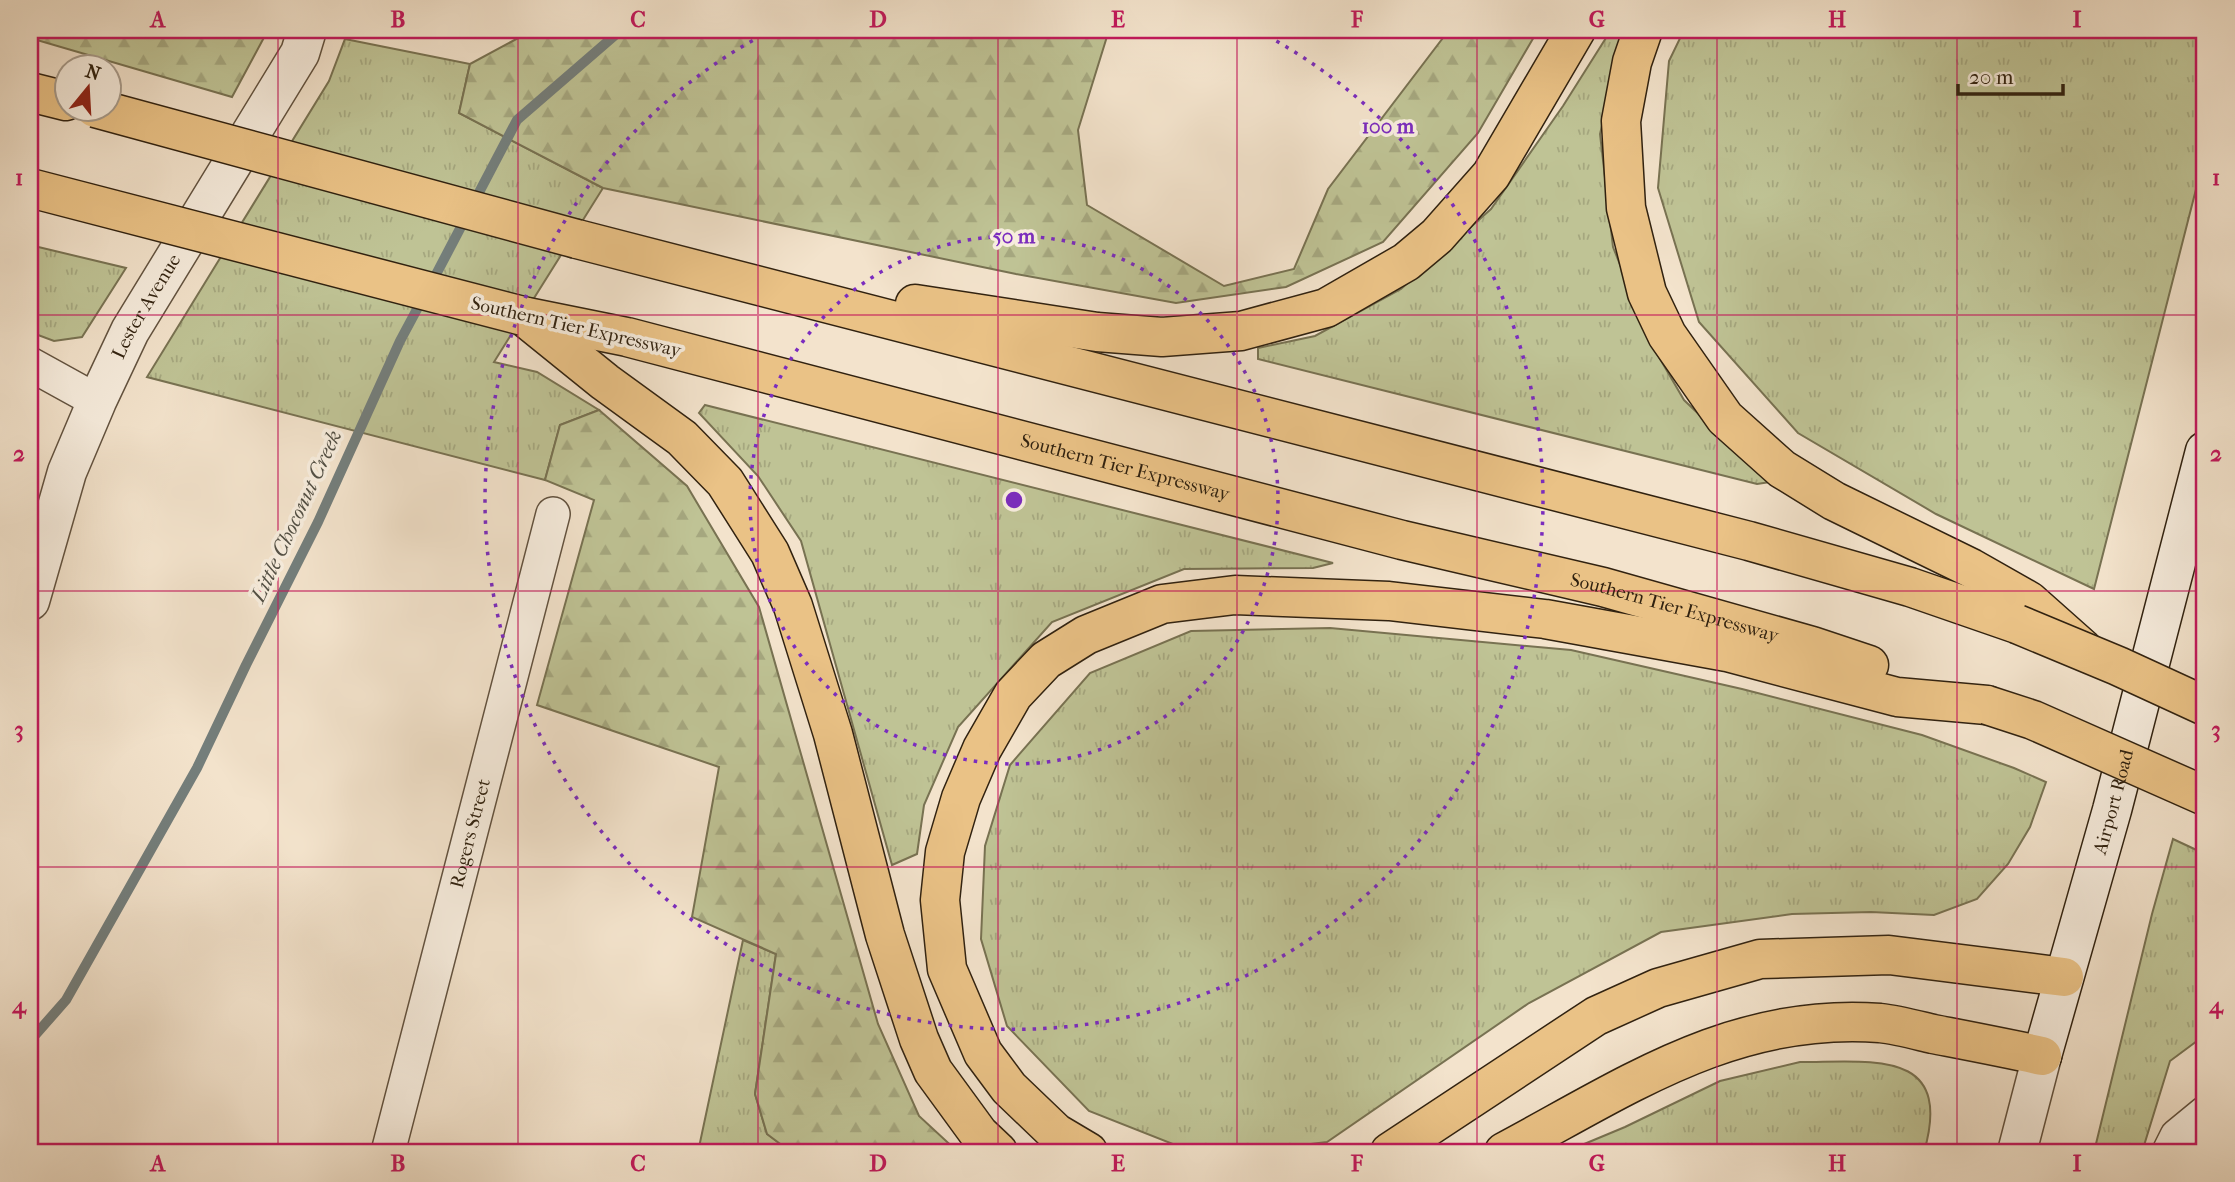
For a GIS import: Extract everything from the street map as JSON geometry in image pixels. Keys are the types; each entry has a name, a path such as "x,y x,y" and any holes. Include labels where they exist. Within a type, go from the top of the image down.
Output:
{"highway":[{"path":"695,270 1097,332 1162,337 1241,331 1326,308 1406,262 1437,236 1491,175 1576,30"},
{"path":"1643,30 1632,62 1621,121 1626,208 1647,293 1667,335 1725,418 1782,469 1834,501 1971,568 2023,613 2090,655 2205,706"},
{"path":"122,115 695,270 1749,541 1910,587 2023,613"},
{"name":"Southern Tier Expressway","path":"32,188 523,316 626,337 1402,540 1603,587 1812,646 2033,720 2205,796"},
{"path":"523,316 605,382 682,438 725,482 770,553 793,606 833,734 885,935 919,1039 941,1081 979,1134 998,1152"},
{"path":"1088,1152 1056,1133 1009,1088 983,1054 947,969 940,900 945,852 961,798 982,749 1013,695 1046,660 1086,635 1161,604 1235,595 1389,601 1545,620 1727,652 1897,697 1987,705"},
{"path":"1390,1152 1596,1016 1658,988 1760,959 1889,955 2064,977"},
{"path":"1504,1152 1617,1088 1687,1056 1740,1039 1807,1023 1882,1023 2042,1056"}],"street":[{"name":"Lester Avenue","path":"30,601 67,472 130,331 300,53 307,30"},
{"path":"30,364 97,401"},
{"name":"Airport Road","path":"2017,1152 2112,810 2205,451"},
{"name":"Rogers Street","path":"388,1152 553,514"},
{"path":"2169,1152 2177,1136 2205,1113"}],"green space":[{"path":"30,30 268,30 232,97 122,65 122,52 78,52 30,38"},
{"path":"533,30 1109,30 1078,130 1087,205 1224,286 1294,269 1328,189 1449,30 1538,30 1478,133 1383,242 1286,287 1176,303 1016,274 603,188 459,113 470,64"},
{"path":"1611,30 1625,30 1600,134 1613,247 1652,345 1684,400 1770,482 1757,484 1258,359 1258,348 1315,336 1401,289 1491,209 1563,106"},
{"path":"1684,30 2205,30 2205,154 2094,589 1936,514 1798,433 1699,322 1658,188 1669,61"},
{"path":"345,39 470,64 459,113 603,188 494,362 537,372 599,410 560,425 545,480 147,377 329,81"},
{"path":"30,245 126,268 82,337 54,341 30,332"},
{"path":"705,405 1333,563 1313,568 1184,569 1052,622 958,727 924,805 917,854 892,865 801,541 758,476 699,413"},
{"path":"599,410 687,486 759,607 878,1024 919,1116 958,1152 791,1152 767,1134 755,1094 776,954 692,917 719,767 537,705 594,500 545,480 560,425"},
{"path":"1330,628 1571,650 1742,689 1922,735 2046,782 2030,827 2008,864 1977,899 1934,915 1871,912 1792,914 1661,932 1529,1003 1327,1142 1245,1152 1193,1152 1089,1111 1007,1026 981,939 985,846 1010,765 1090,673 1191,631"},
{"path":"2173,839 2205,854 2205,1035 2170,1061 2142,1152 2094,1152 2152,914"},
{"path":"743,940 776,954 755,1094 767,1134 791,1152 698,1152"},
{"path":"1800,1062 1879,1063 1900,1068 1917,1078 1927,1094 1930,1118 1924,1152 1565,1152 1625,1127 1720,1081"}],"waterway":[{"name":"Little Choconut Creek","path":"431,284 517,120 621,30"},
{"name":"Little Choconut Creek","path":"30,1041 66,1000 197,768 318,522 400,341 423,298"}]}
